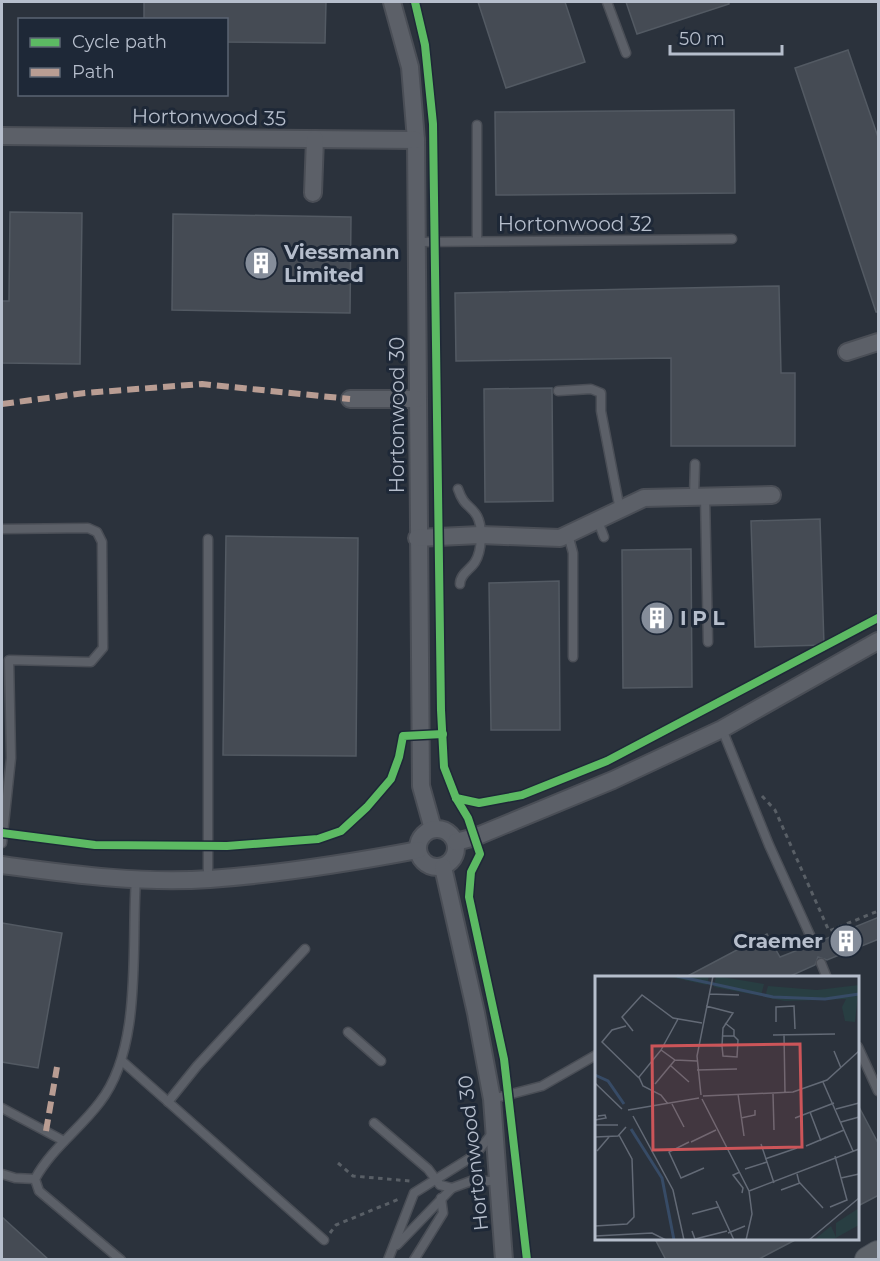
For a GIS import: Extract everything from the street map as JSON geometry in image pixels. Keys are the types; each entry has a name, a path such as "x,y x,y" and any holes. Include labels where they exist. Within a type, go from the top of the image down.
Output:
{"main road":[{"path":"868,1260 879,1254"}],"street":[{"name":"Hortonwood 30","path":"392,2 410,67 416,140 419,242 417,538 421,786 433,829"},
{"name":"Hortonwood 35","path":"2,136 416,140"},
{"path":"313,193 315,139"},
{"path":"847,352 879,342"},
{"path":"350,399 417,399"},
{"path":"417,538 480,535 561,537 644,498 772,495"},
{"path":"456,842 475,837 613,780 722,729 879,641"},
{"path":"433,829 444,830 456,842 456,854 443,867 429,866 424,862 418,850 423,835 433,829"},
{"path":"2,865 88,876 208,879 332,866 418,850"},
{"name":"Hortonwood 30","path":"443,867 476,1013 492,1099 496,1128 504,1260"}],"lane":[{"path":"608,2 626,53"},
{"path":"477,125 477,241"},
{"name":"Hortonwood 32","path":"419,242 732,239"},
{"path":"558,391 591,388 601,393 601,411 620,510"},
{"path":"695,464 700,496 708,642"},
{"path":"458,489 464,505 478,518 480,535 480,555 460,578 460,584"},
{"path":"598,521 604,537"},
{"path":"2,529 88,528 97,532 102,542 103,648 97,658 91,662 5,660 11,758 2,843"},
{"path":"568,534 573,553 573,657"},
{"path":"208,539 208,879"},
{"path":"722,729 769,845 814,944"},
{"path":"121,1260 39,1191 35,1179 43,1165 101,1101 122,1061 129,1033 136,878"},
{"path":"168,1102 197,1066 305,949"},
{"path":"821,963 826,976"},
{"path":"348,1032 381,1061"},
{"path":"859,1049 879,1091"},
{"path":"492,1099 542,1086 595,1056"},
{"path":"122,1061 324,1240"},
{"path":"2,1108 64,1141"},
{"path":"374,1123 428,1169 440,1185 452,1188"},
{"path":"388,1260 414,1193 475,1155 496,1128"},
{"path":"2,1174 15,1178 35,1179"},
{"path":"394,1247 452,1188 471,1181 498,1181"},
{"path":"414,1260 443,1213 441,1198"}],"path":[{"path":"760,790 763,798 775,810 829,931 879,910"},
{"path":"338,1162 353,1176 417,1183"},
{"path":"324,1240 336,1225 404,1197"}],"building":[{"path":"144,2 326,2 325,43 228,42 228,18 144,18"},
{"path":"478,2 565,2 585,62 506,88"},
{"path":"626,2 729,2 729,4 637,34"},
{"path":"848,50 879,140 879,312 876,312 795,68"},
{"path":"734,110 735,193 496,195 495,112"},
{"path":"10,212 82,213 80,364 2,363 2,301 9,301"},
{"name":"Viessmann Limited","path":"173,214 351,217 350,313 172,310"},
{"path":"779,286 781,373 795,373 795,446 671,446 671,358 456,361 455,293"},
{"path":"552,388 553,501 485,502 484,389"},
{"path":"820,519 824,645 755,647 751,521"},
{"path":"226,536 358,538 356,756 223,755"},
{"name":"I P L","path":"691,549 692,687 623,688 622,550"},
{"path":"559,581 560,730 491,730 489,583"},
{"path":"879,917 879,939 827,960 818,957 815,965 790,976 688,976 767,934 780,957 808,946 816,950 820,941"},
{"path":"2,923 62,933 38,1068 2,1062"},
{"path":"859,1107 879,1145 879,1195 859,1205"},
{"path":"2,1217 49,1260 2,1260"},
{"path":"656,1240 795,1240 757,1260 666,1260"}],"marked path":[{"path":"2,404 85,393 202,384 350,399"},
{"path":"46,1131 57,1067"}],"cycle path":[{"path":"415,2 425,45 433,124 441,710 444,767 456,798 468,818 480,854 471,872 469,897 504,1059 527,1260"},
{"path":"456,798 479,803 522,795 607,761 878,618"},
{"path":"2,833 95,845 227,846 318,839 341,831 367,807 391,779 403,736 443,734"}],"place":[{"name":"Viessmann Limited","path":"261,263"},
{"name":"I P L","path":"657,618"},
{"name":"Craemer","path":"846,941"}]}
